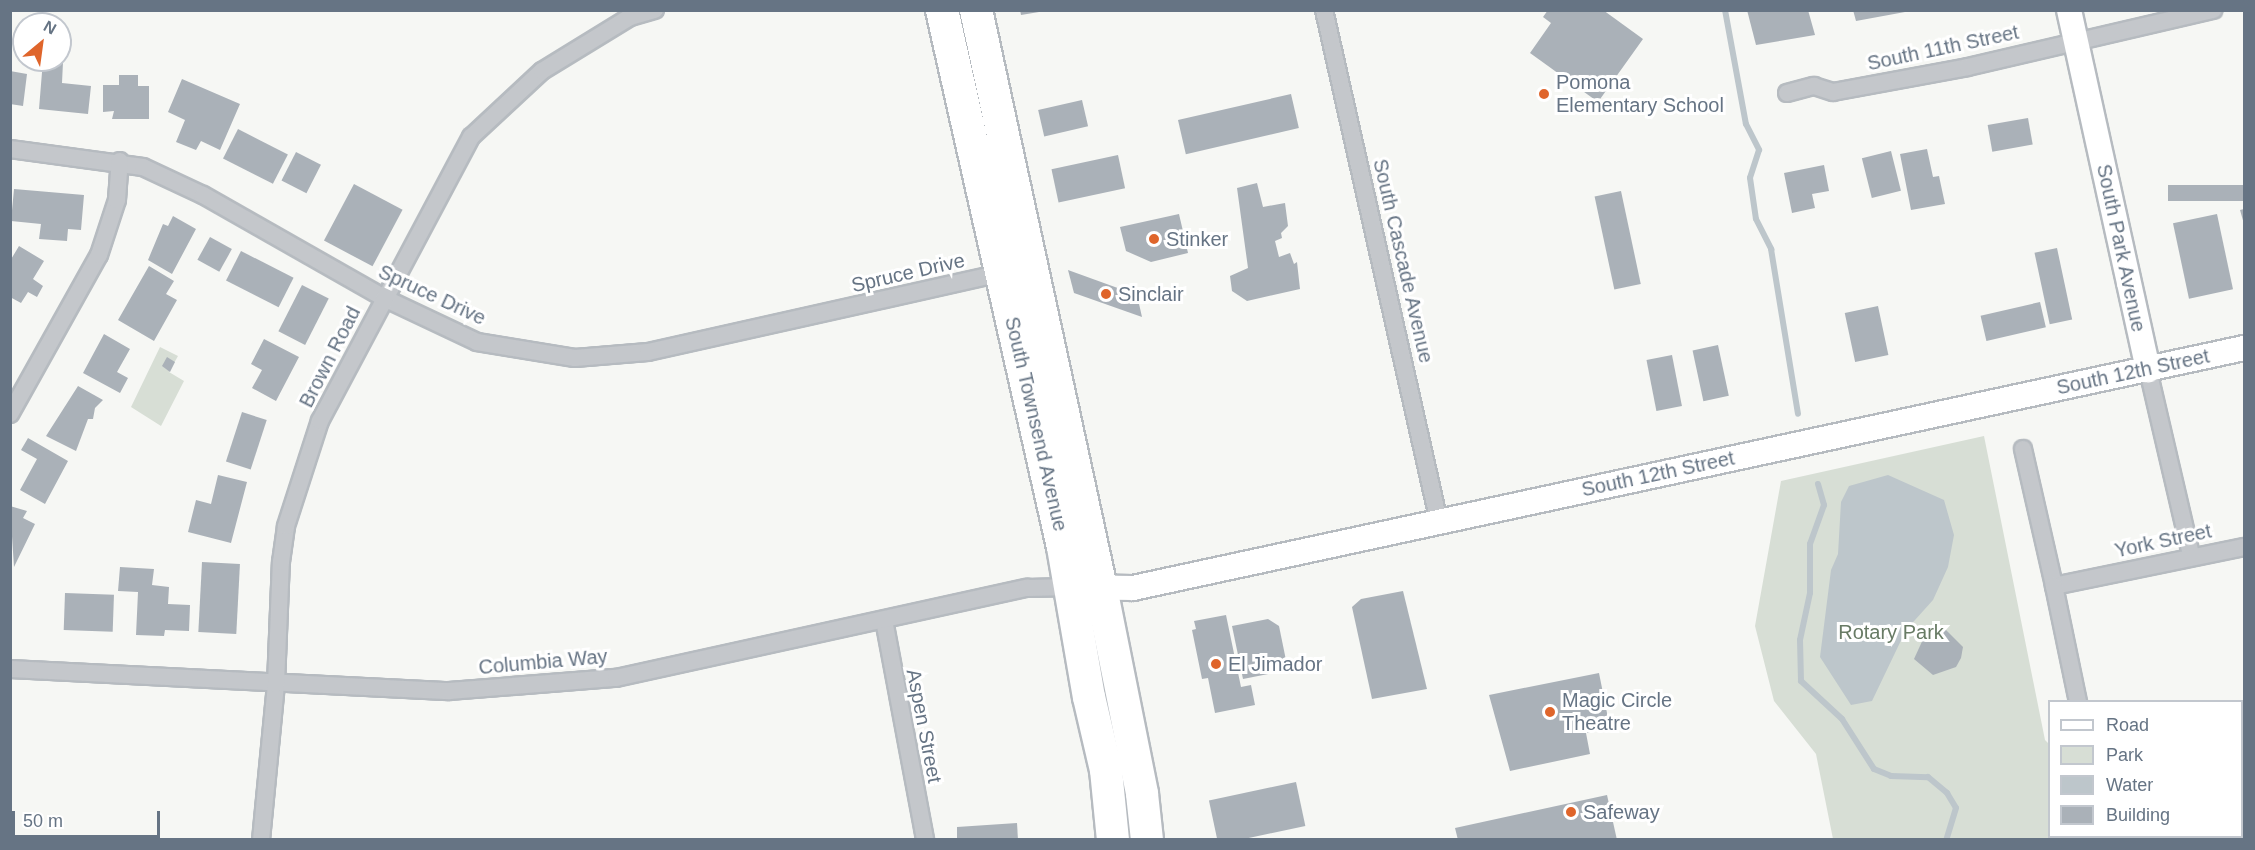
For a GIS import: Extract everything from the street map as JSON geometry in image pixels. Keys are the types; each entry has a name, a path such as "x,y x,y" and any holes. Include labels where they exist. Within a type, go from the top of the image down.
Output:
{"highway":[{"name":"South Townsend Avenue","path":"942,10 1071,587 1089,697 1106,770 1113,840"},
{"name":"South Townsend Avenue","path":"976,10 1101,588 1142,794 1147,840"}],"street":[{"name":"Brown Road","path":"261,840 276,684 281,562 286,526 320,422 471,137 542,72 630,16 655,10"},
{"name":"South Cascade Avenue","path":"1324,10 1439,522"},
{"name":"South Park Avenue","path":"2070,10 2148,370 2192,555"},
{"name":"South 11th Street","path":"1787,93 1814,86 1833,92 1923,75 2213,10"},
{"name":"Spruce Drive","path":"10,148 120,161 143,167 203,195 384,298 477,342 575,357 648,352 1002,273"},
{"path":"10,414 99,255 117,200 120,161"},
{"name":"South 12th Street","path":"1071,587 1133,588 2244,348"},
{"path":"2023,449 2078,700"},
{"name":"York Street","path":"2054,586 2192,555 2244,547"},
{"name":"Columbia Way","path":"10,669 449,691 616,678 1027,588 1071,587"},
{"name":"Aspen Street","path":"884,620 925,840"}],"green space":[{"path":"160,347 178,356 169,372 184,381 161,426 131,407"},
{"name":"Rotary Park","path":"1984,436 2045,740 2048,743 2048,838 2220,839 1833,839 1816,754 1774,701 1755,626 1781,481"}],"water":[{"path":"1888,475 1944,500 1954,535 1948,567 1933,600 1906,630 1872,701 1851,705 1820,657 1831,570 1838,554 1841,502 1849,486"}],"building":[{"path":"1020,10 1039,10 1039,12 1021,15"},
{"path":"1548,10 1603,10 1643,39 1598,102 1530,53 1551,23 1543,17"},
{"path":"1747,10 1808,10 1815,35 1756,45"},
{"path":"1853,10 1905,10 1905,12 1856,21"},
{"path":"10,71 27,74 23,106 10,104"},
{"path":"42,72 63,72 62,83 91,86 88,114 39,109"},
{"path":"119,75 138,75 138,86 149,86 149,119 112,119 114,111 103,112 103,85 119,85"},
{"path":"182,79 240,104 220,150 201,141 196,150 176,142 185,120 168,112"},
{"path":"1291,94 1299,128 1186,154 1178,120"},
{"path":"1082,100 1088,126 1044,136 1038,110"},
{"path":"2028,118 2033,145 1992,152 1988,125"},
{"path":"238,129 288,154 273,184 223,158"},
{"path":"1927,149 1933,177 1939,176 1945,204 1911,210 1900,154"},
{"path":"1891,151 1901,191 1872,198 1862,158"},
{"path":"296,152 321,165 306,193 281,181"},
{"path":"1118,155 1125,188 1059,202 1051,169"},
{"path":"1824,165 1829,191 1812,194 1815,208 1792,213 1784,173"},
{"path":"1257,183 1263,207 1285,203 1288,226 1281,233 1282,238 1275,241 1279,257 1290,253 1294,264 1297,262 1300,289 1247,301 1232,291 1230,276 1248,268 1237,188"},
{"path":"354,184 403,210 373,266 324,241"},
{"path":"2168,185 2244,185 2244,201 2168,201"},
{"path":"14,189 84,195 81,230 68,229 67,241 39,239 41,224 11,221"},
{"path":"1621,191 1641,284 1614,290 1595,197"},
{"path":"2244,209 2244,224 2240,210"},
{"name":"Stinker","path":"1179,214 1188,253 1151,262 1126,251 1120,227"},
{"path":"2217,214 2233,289 2189,299 2173,223"},
{"path":"173,216 196,229 172,274 148,260 163,224 168,226"},
{"path":"210,237 232,249 219,272 197,260"},
{"path":"19,246 44,261 33,279 43,286 37,297 28,292 21,303 10,297 10,261"},
{"path":"2057,248 2072,319 2050,324 2035,253"},
{"path":"241,251 294,278 279,307 226,280"},
{"path":"149,266 174,281 166,294 177,300 154,341 118,320"},
{"name":"Sinclair","path":"1068,270 1137,295 1142,317 1074,293"},
{"path":"302,285 329,299 305,345 278,331"},
{"path":"2040,302 2046,327 1986,341 1981,316"},
{"path":"1878,306 1888,355 1855,362 1845,313"},
{"path":"104,334 130,349 117,372 128,378 120,393 83,373"},
{"path":"264,339 299,357 276,401 252,388 262,370 251,364"},
{"path":"1718,345 1729,396 1703,401 1693,350"},
{"path":"1672,355 1682,406 1656,411 1646,360"},
{"path":"167,357 175,362 170,372 162,366"},
{"path":"78,386 103,400 95,408 93,419 88,419 76,451 46,436"},
{"path":"242,412 267,420 251,469 226,461"},
{"path":"28,438 68,461 45,504 20,490 37,459 21,450"},
{"path":"218,475 247,482 231,543 188,532 196,500 211,504"},
{"path":"10,506 27,511 23,518 35,524 14,567"},
{"path":"202,562 240,564 236,634 198,632"},
{"path":"120,567 154,569 152,585 169,587 168,604 190,605 189,631 165,630 164,636 136,635 138,592 118,591"},
{"path":"1403,591 1427,689 1372,699 1352,607 1361,599"},
{"path":"65,593 114,595 113,632 64,630"},
{"path":"1226,615 1241,687 1251,685 1255,705 1215,713 1208,678 1202,679 1192,630 1196,629 1194,621"},
{"path":"1268,619 1279,626 1288,670 1243,679 1232,626"},
{"path":"1946,630 1963,647 1961,658 1956,667 1933,675 1914,659 1925,635"},
{"name":"Magic Circle Theatre","path":"1599,673 1610,728 1586,733 1590,754 1510,771 1489,695"},
{"path":"1296,782 1305,826 1240,840 1217,840 1209,801"},
{"path":"2244,785 2244,840 2233,840 2232,838 2243,838"},
{"name":"Safeway","path":"1607,795 1617,840 1458,840 1455,828"},
{"path":"1017,823 1018,840 957,840 957,827"}],"waterway":[{"path":"1725,10 1746,124 1759,150 1750,178 1756,219 1771,249 1798,414"},
{"path":"1818,484 1824,505 1810,544 1810,593 1800,640 1801,681 1842,719 1874,769 1891,776 1928,777 1947,793 1956,808 1946,840"}],"place":[{"name":"Pomona Elementary School","path":"1544,94"},
{"name":"Stinker","path":"1154,239"},
{"name":"Sinclair","path":"1106,294"},
{"name":"El Jimador","path":"1216,664"},
{"name":"Magic Circle Theatre","path":"1550,712"},
{"name":"Safeway","path":"1571,812"}]}
